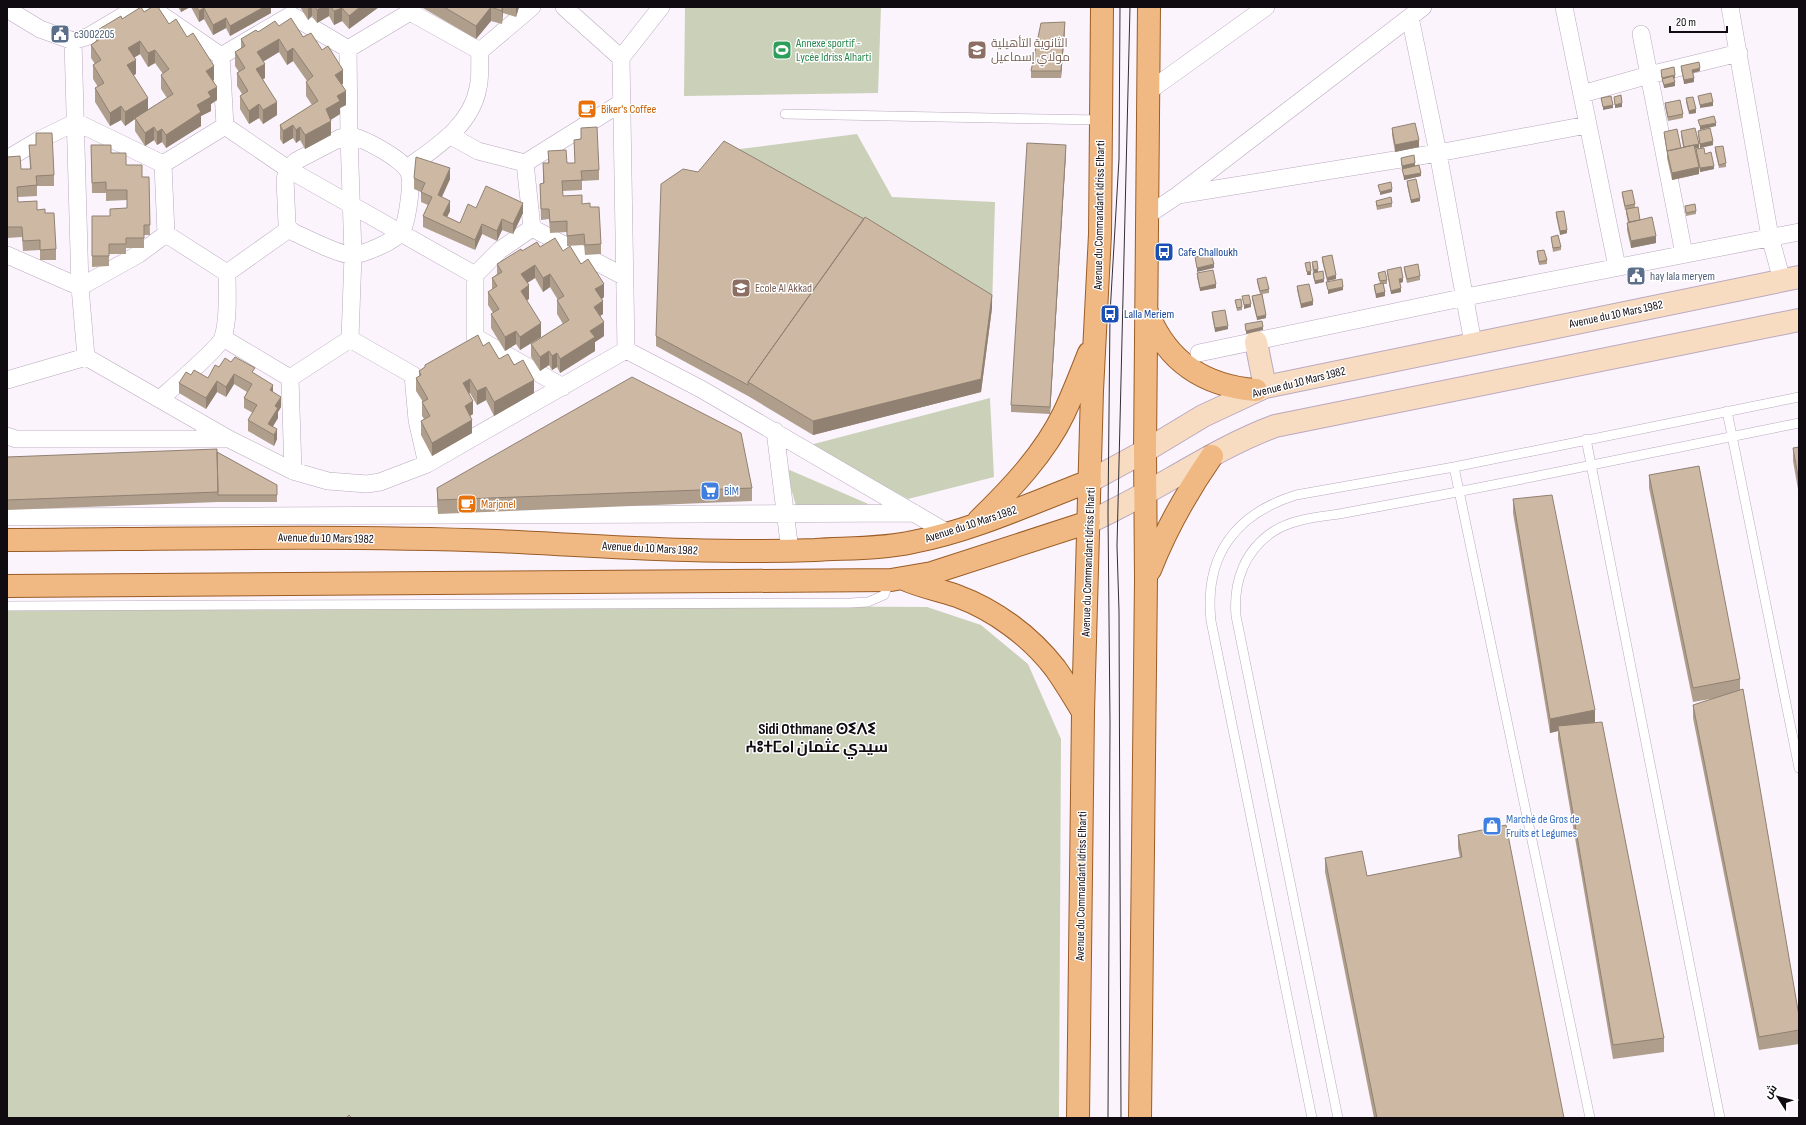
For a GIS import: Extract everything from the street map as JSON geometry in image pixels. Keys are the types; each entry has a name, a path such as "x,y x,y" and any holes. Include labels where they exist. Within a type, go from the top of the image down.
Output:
{"main road":[{"name":"Avenue du Commandant Idriss Elharti","path":"1078,1118 1083,712 1095,338 1100,234 1102,7"},
{"path":"1140,1118 1146,579 1144,451 1147,311 1149,7"},
{"name":"Avenue du 10 Mars 1982","path":"7,540 308,537 493,541 704,551 790,551 873,547 910,543 974,525 1090,481 1203,416 1260,389 1473,343 1790,278"},
{"path":"1147,311 1154,328 1163,343 1175,356 1204,378 1238,389 1260,389 1256,342"},
{"path":"7,586 897,579 932,573 1089,522 1120,508 1254,434 1275,426 1799,320"},
{"path":"974,525 1017,481 1051,436 1064,413 1095,338"},
{"path":"1146,579 1172,521 1196,479 1212,456"},
{"path":"897,579 957,596 976,604 1010,625 1054,666 1083,712"}],"street":[{"path":"7,9 40,29 73,41 89,36 138,7"},
{"path":"150,7 221,56"},
{"path":"407,168 451,136 465,120 476,97 479,86 480,51 532,7"},
{"path":"564,7 621,58"},
{"path":"626,350 621,58 661,7"},
{"path":"1149,91 1266,7"},
{"path":"1148,215 1178,196 1423,7"},
{"path":"1564,7 1617,268"},
{"path":"1730,7 1770,237 1790,278"},
{"path":"348,49 410,10 480,51"},
{"path":"221,56 291,11 348,49"},
{"path":"1410,17 1438,153 1466,298 1473,343"},
{"path":"1641,34 1684,254"},
{"path":"73,41 80,287 86,357"},
{"path":"348,49 353,255 350,339"},
{"path":"1582,94 1649,75 1739,53"},
{"path":"221,56 225,126"},
{"path":"451,136 478,151 525,163 621,103"},
{"path":"7,159 38,140 76,122"},
{"path":"76,122 163,164"},
{"path":"1178,196 1438,153 1587,125"},
{"path":"163,164 225,126"},
{"path":"225,126 288,169 475,275"},
{"path":"349,136 359,139 399,160 407,168 411,179 405,223 401,233 383,244 365,252 353,255 343,253 290,229 287,224 285,179 288,169 296,161 340,138 349,136"},
{"path":"525,163 532,228"},
{"path":"163,164 166,234"},
{"path":"532,228 625,276"},
{"path":"532,228 500,250 475,275 468,341 563,387"},
{"path":"227,273 290,229"},
{"path":"1199,353 1799,232"},
{"path":"80,287 139,254 166,234"},
{"path":"166,234 227,273"},
{"path":"7,255 80,287"},
{"path":"160,399 191,372 223,338 228,303 227,273"},
{"path":"223,338 290,378"},
{"path":"350,339 419,372 417,420 427,464"},
{"path":"290,378 350,339"},
{"path":"7,380 86,357 229,439 293,471 328,481 368,484 380,482 427,464 626,350"},
{"path":"626,350 701,389 775,431 948,533"},
{"path":"290,378 293,471"},
{"path":"775,431 790,551"},
{"path":"7,436 16,439 229,439"},
{"path":"7,517 914,513"}],"lane":[{"path":"785,114 1101,120"},
{"path":"1312,1118 1211,621 1209,604 1213,573 1226,544 1236,530 1249,518 1279,500 1296,495 1454,466 1799,397"},
{"path":"1727,411 1799,768"},
{"path":"1338,1118 1236,616 1235,604 1238,580 1247,558 1256,547 1276,530 1288,524 1799,423"},
{"path":"1586,440 1720,1118"},
{"path":"1454,466 1590,1118"},
{"path":"7,606 850,603 868,602 884,595 897,579"}],"green space":[{"name":"Annexe sportif - Lycée Idriss Alharti","path":"685,7 881,7 878,93 684,96"},
{"path":"857,134 892,197 995,202 992,308 724,151"},
{"path":"990,398 994,477 908,499 810,445"},
{"path":"785,468 880,509 797,509"},
{"path":"101,602 927,607 981,625 1028,664 1061,739 1059,1118 7,1118 7,604"}],"building":[{"path":"141,7 144,12 152,7 158,7 169,24 176,19 187,37 193,33 214,66 206,71 217,87 208,92 211,97 197,105 201,112 166,135 162,129 157,132 154,127 145,133 135,118 173,94 161,75 169,69 155,50 148,53 140,41 128,48 136,60 127,65 148,98 125,112 121,106 110,113 95,88 104,83 93,65 101,60 91,45 101,38 96,31 121,16 122,19"},
{"path":"196,7 264,7 230,26 226,18 213,25 204,8 199,11"},
{"path":"331,7 360,7 349,16 342,8 334,11"},
{"path":"444,7 491,7 476,26"},
{"path":"491,7 502,7 502,11"},
{"path":"291,18 303,37 311,33 322,50 328,46 343,70 335,75 346,91 337,96 340,101 326,109 331,121 305,135 300,127 296,130 293,125 283,131 280,125 318,101 306,82 313,76 293,48 287,52 279,39 257,52 265,64 256,69 277,102 263,110 259,104 249,111 240,96 248,91 237,73 245,68 235,52 245,46 241,39 256,30 258,32 275,21 279,26"},
{"path":"1065,22 1061,71 1031,71 1041,23"},
{"path":"1699,62 1700,68 1692,70 1694,78 1684,80 1681,66"},
{"path":"1674,67 1675,75 1662,78 1661,70"},
{"path":"1673,76 1675,82 1664,85 1662,79"},
{"path":"1711,93 1713,102 1700,105 1698,96"},
{"path":"1621,95 1622,103 1615,105 1614,97"},
{"path":"1611,96 1613,105 1603,107 1601,98"},
{"path":"1693,97 1696,109 1689,111 1686,98"},
{"path":"1680,100 1683,114 1668,117 1665,103"},
{"path":"1714,116 1716,123 1700,126 1698,120"},
{"path":"1415,123 1419,140 1395,145 1392,128"},
{"path":"597,127 599,170 581,171 582,180 562,181 563,196 582,195 582,204 590,203 590,207 599,207 601,244 585,245 584,234 567,236 567,221 550,222 549,209 541,209 540,184 544,183 543,163 549,163 548,151 566,150 567,163 575,163 574,140 581,139 581,128"},
{"path":"1695,128 1699,144 1684,147 1681,131"},
{"path":"1710,128 1713,141 1700,144 1698,131"},
{"path":"1677,129 1681,148 1667,151 1664,132"},
{"path":"36,133 52,133 54,175 36,176 37,185 17,187 18,202 37,201 37,210 45,209 45,213 54,213 56,249 40,250 40,240 23,241 22,227 7,227 7,157 20,156 21,169 31,169 29,145 36,145"},
{"name":"Ecole Al Akkad","path":"724,141 864,219 748,382 748,385 656,336 661,184 683,169 698,172"},
{"path":"1027,143 1066,145 1050,407 1011,405"},
{"path":"91,145 111,145 111,153 126,153 126,165 142,165 142,177 149,177 150,225 144,225 144,238 126,238 126,244 109,244 109,256 92,256 92,216 110,216 110,209 127,208 127,190 106,190 106,182 92,183"},
{"path":"1694,145 1699,167 1672,173 1667,151"},
{"path":"1723,146 1726,163 1719,165 1715,147"},
{"path":"1704,148 1705,154 1711,152 1714,166 1700,168 1696,149"},
{"path":"1414,155 1415,163 1402,166 1401,158"},
{"path":"416,157 450,168 438,195 450,201 443,215 460,223 468,204 476,208 486,186 523,203 513,224 502,219 497,231 482,224 475,240 423,216 432,197 421,192 425,183 414,178"},
{"path":"1419,165 1421,173 1404,176 1402,169"},
{"path":"1416,179 1420,198 1411,200 1407,181"},
{"path":"1391,182 1392,189 1380,192 1378,185"},
{"path":"1632,190 1635,204 1625,206 1622,192"},
{"path":"1391,197 1392,203 1377,206 1376,201"},
{"path":"1695,204 1696,211 1686,213 1685,206"},
{"path":"1638,207 1640,220 1629,222 1626,209"},
{"path":"1564,211 1567,230 1560,231 1556,212"},
{"path":"865,217 992,295 981,379 813,421 748,382"},
{"path":"1652,217 1656,236 1631,241 1627,223"},
{"path":"1558,235 1561,247 1553,248 1551,237"},
{"path":"555,238 563,251 570,246 581,264 588,259 604,284 595,289 603,301 594,307 604,322 590,331 595,337 560,359 557,353 552,356 549,351 540,357 531,344 569,320 557,300 564,296 550,274 543,278 535,265 521,274 529,285 521,291 541,323 520,337 516,331 505,337 491,314 499,309 488,292 497,286 492,278 502,272 497,264 521,249 522,251 537,242 540,247"},
{"path":"1544,250 1547,260 1539,262 1537,251"},
{"path":"1211,254 1214,264 1197,268 1195,257"},
{"path":"1332,255 1336,275 1327,278 1322,257"},
{"path":"1317,261 1318,269 1314,270 1312,262"},
{"path":"1310,262 1311,271 1307,272 1305,263"},
{"path":"1418,264 1420,276 1407,279 1404,267"},
{"path":"1401,267 1403,278 1399,279 1401,288 1391,291 1387,270"},
{"path":"1213,270 1216,284 1200,288 1197,273"},
{"path":"1323,271 1324,279 1315,281 1313,273"},
{"path":"1385,271 1387,280 1380,281 1378,273"},
{"path":"1266,277 1269,289 1260,291 1257,279"},
{"path":"1342,279 1343,287 1328,290 1326,282"},
{"path":"1383,283 1385,292 1376,294 1374,285"},
{"path":"1309,284 1313,301 1301,304 1297,286"},
{"path":"1262,294 1266,315 1257,317 1252,296"},
{"path":"1249,295 1251,304 1244,305 1242,296"},
{"path":"1241,299 1242,307 1237,308 1235,300"},
{"path":"1225,310 1228,326 1215,328 1212,312"},
{"path":"1262,321 1263,327 1246,331 1245,324"},
{"path":"478,335 483,346 489,342 499,359 508,354 514,365 523,360 534,380 494,402 486,387 477,391 470,379 463,383 473,401 465,406 472,420 432,443 421,421 430,416 422,402 428,399 416,378 421,375 419,371 425,367 425,365"},
{"path":"235,357 255,368 252,372 273,385 270,390 281,397 275,406 278,408 268,424 277,429 274,435 248,420 257,405 244,398 252,384 234,374 226,387 217,381 206,398 179,383 186,372 191,375 194,370 208,378 215,365 219,367 225,358 231,362"},
{"path":"632,377 741,433 752,488 438,500 437,488"},
{"path":"1799,447 1799,482 1793,448"},
{"path":"217,449 218,492 7,500 7,457"},
{"path":"217,452 277,485 277,495 218,495"},
{"path":"1699,466 1740,679 1693,688 1649,475"},
{"path":"1552,495 1595,710 1550,719 1513,499"},
{"path":"1743,689 1799,1016 1799,1030 1759,1037 1693,705"},
{"path":"1602,722 1664,1038 1613,1045 1558,726"},
{"path":"1506,825 1564,1118 1377,1118 1325,858 1362,851 1367,876 1462,857 1458,835"}],"tram line":[{"path":"1108,1118 1110,723 1108,514 1110,314 1119,159 1120,7"},
{"path":"1121,1118 1119,611 1117,546 1130,7"}],"place":[{"name":"c3002205","path":"60,34"},
{"name":"Annexe sportif - Lycée Idriss Alharti","path":"782,50"},
{"name":"الثانوية التأهيلية مولاي إسماعيل","path":"977,50"},
{"name":"Biker's Coffee","path":"587,109"},
{"name":"Cafe Challoukh","path":"1164,252"},
{"name":"hay lala meryem","path":"1636,276"},
{"name":"Ecole Al Akkad","path":"741,288"},
{"name":"Lalla Meriem","path":"1110,314"},
{"name":"BİM","path":"710,491"},
{"name":"Marjonel","path":"467,504"},
{"name":"Marché de Gros de Fruits et Legumes","path":"1492,826"}],"district":[{"name":"Sidi Othmane ⵙⵉⴷⵉ ⵄⵓⵜⵎⴰⵏ سيدي عثمان","path":"817,737"}]}
